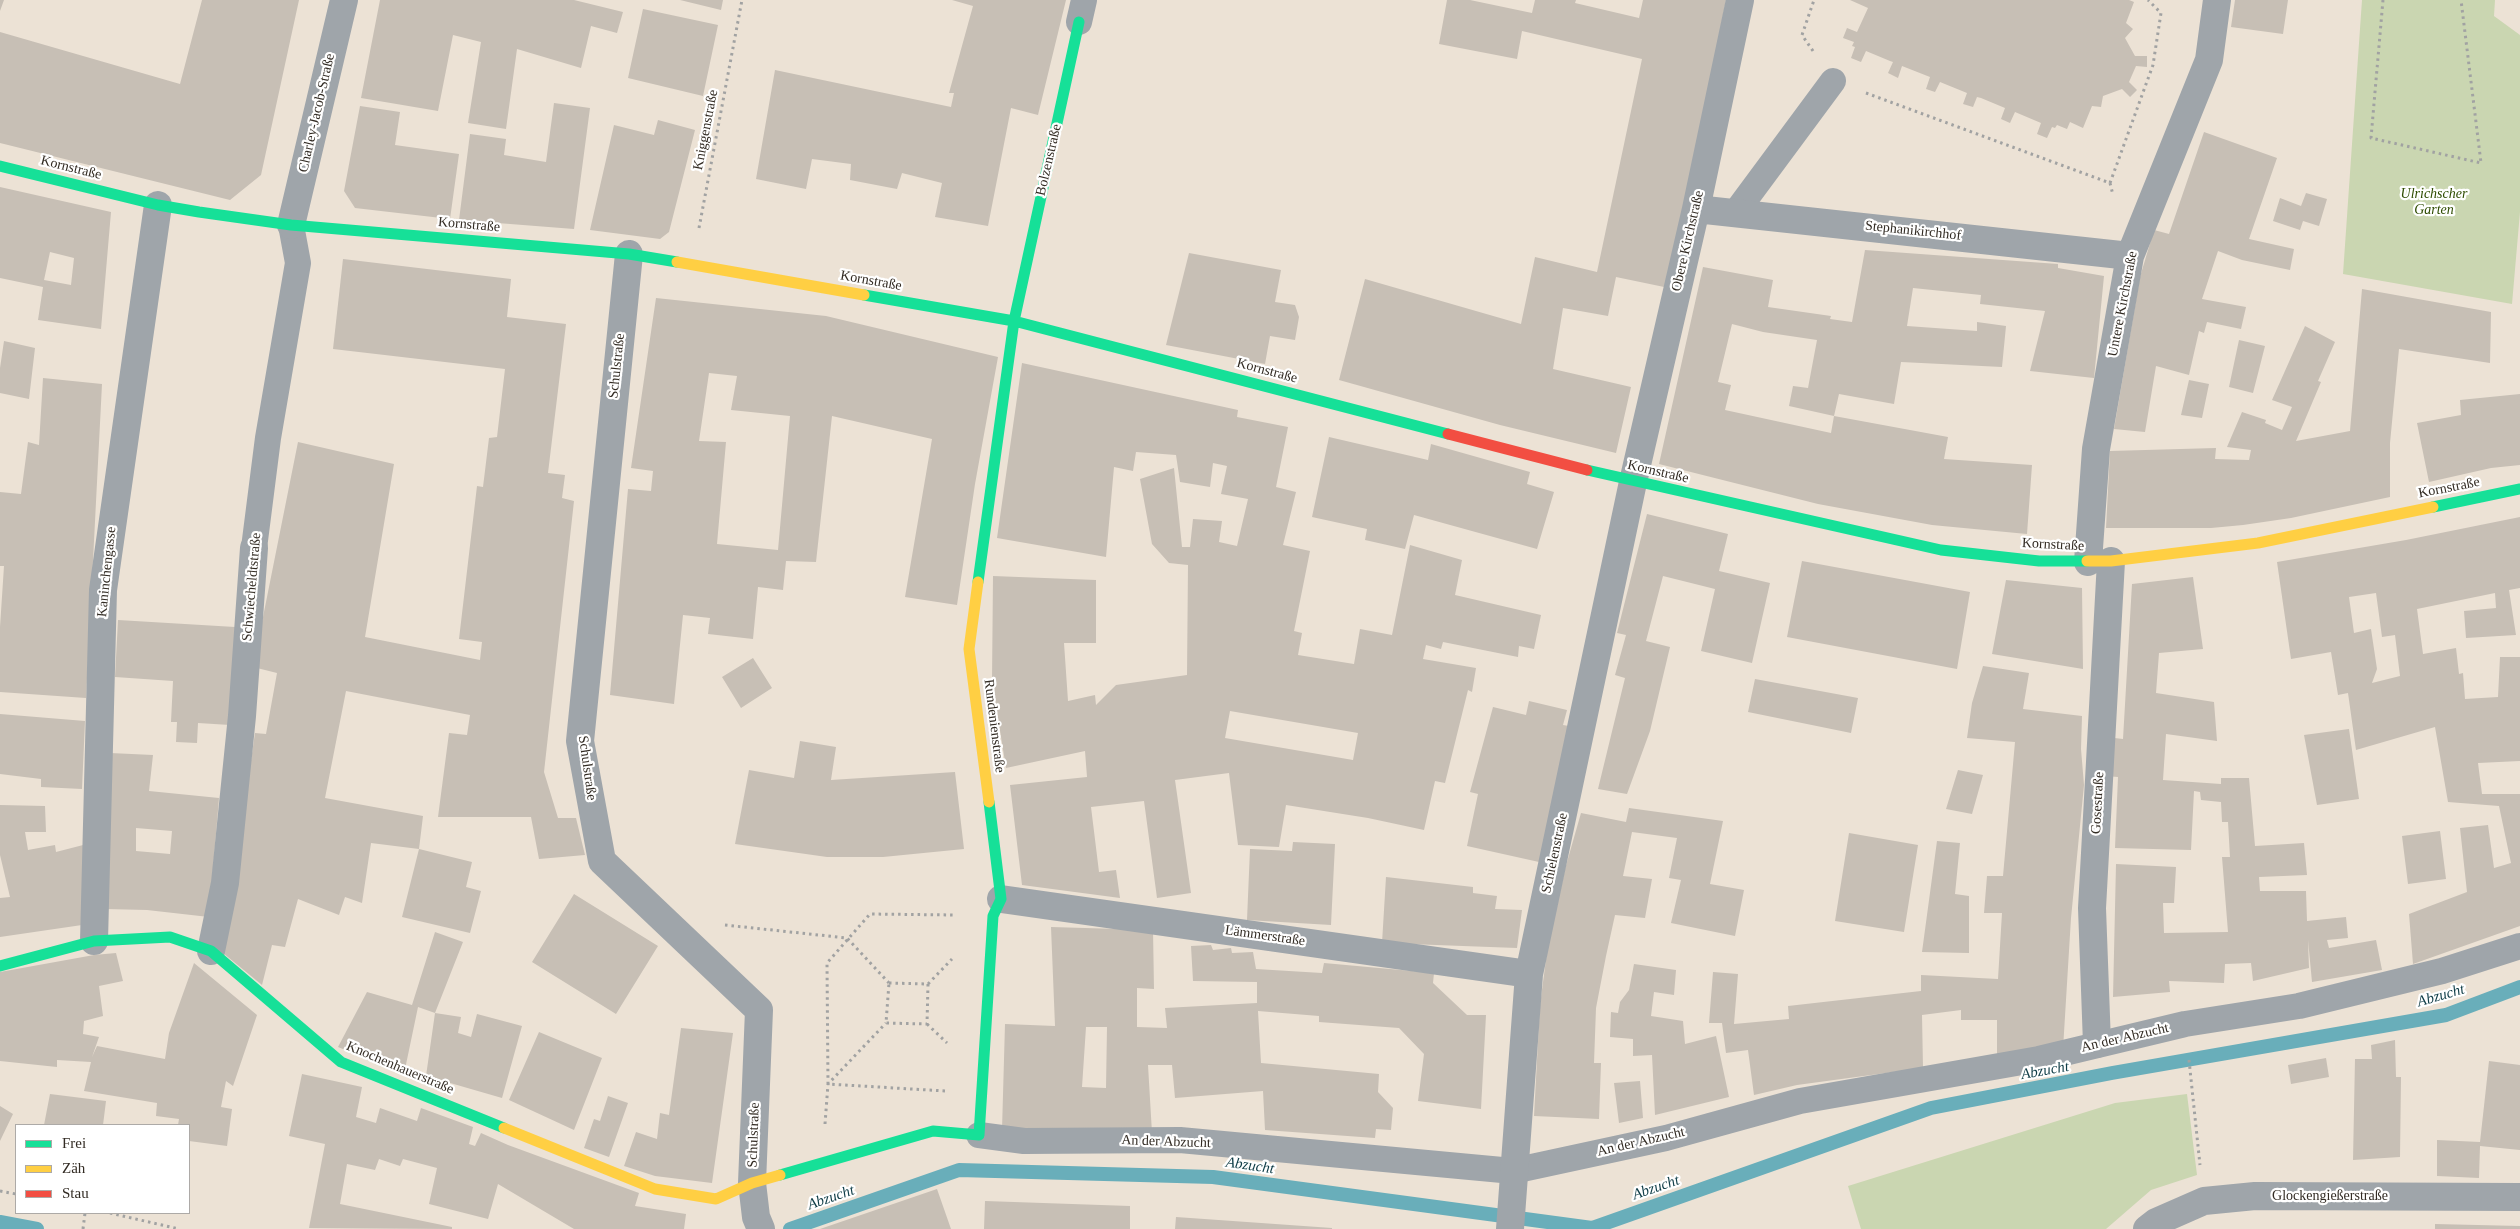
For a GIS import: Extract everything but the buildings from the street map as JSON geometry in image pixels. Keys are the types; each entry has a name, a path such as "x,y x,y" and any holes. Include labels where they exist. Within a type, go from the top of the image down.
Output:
{"street":[{"name":"Charley-Jacob-Straße","path":"291,225 344,0"},
{"name":"Obere Kirchstraße","path":"1633,482 1696,209 1740,0"},
{"name":"Untere Kirchstraße","path":"2100,562 2096,449 2130,256 2209,60 2217,0"},
{"name":"Bolzenstraße","path":"1014,321 1082,11"},
{"name":"Kornstraße","path":"0,166 158,205 291,225 628,254 1014,321 1633,482 1941,550 2039,561 2100,562 2258,543 2520,489"},
{"name":"Kaninchengasse","path":"94,941 103,590 158,205"},
{"name":"Stephanikirchhof","path":"1696,209 2130,256"},
{"name":"Schulstraße","path":"628,254 580,741 602,861 759,1010 752,1183 759,1223"},
{"name":"Rundenienstraße","path":"979,1135 997,907 969,649 1014,321"},
{"name":"Schielenstraße","path":"1510,1229 1529,974 1633,482"},
{"name":"Schwiecheldtstraße","path":"211,951 225,883 242,716 254,548"},
{"name":"Gosestraße","path":"2097,1044 2092,908 2100,562"},
{"name":"Lämmerstraße","path":"997,907 1529,974"},
{"name":"Knochenhauerstraße","path":"0,966 94,941 170,937 211,951 341,1062 655,1188 716,1199 752,1183"},
{"name":"An der Abzucht","path":"752,1183 823,1161 933,1131 979,1135"},
{"name":"Glockengießerstraße","path":"2147,1229 2156,1222 2204,1201 2255,1196 2520,1197"}],"lane":[{"path":"1736,212 1833,81"},
{"name":"Schwiecheldtstraße","path":"254,548 268,438 298,263 291,225"},
{"name":"An der Abzucht","path":"979,1135 1024,1141 1180,1140 1513,1171 1666,1138 1800,1101 2039,1059 2185,1024 2299,1006 2442,971 2520,946"}],"path":[{"name":"Kniggenstraße","path":"692,265 742,0"},
{"path":"1814,0 1802,35 1833,81 2110,183 2153,64 2161,13 2148,0"},
{"path":"2383,0 2371,138 2481,163 2462,0"},
{"path":"823,1161 828,1084 827,963 870,914 997,907"},
{"path":"692,946 712,924 847,938 889,983 928,984 927,1024 886,1023"},
{"path":"828,1084 886,1023 889,983"},
{"path":"828,1084 961,1092 984,1080"},
{"path":"2193,1094 2196,1150 2204,1201"},
{"path":"0,1191 15,1194"},
{"path":"83,1229 84,1214"},
{"path":"114,1214 179,1229"}],"green space":[{"name":"Ulrichscher Garten","path":"2362,0 2495,0 2494,16 2520,35 2520,212 2512,304 2343,274"},
{"path":"2187,1094 2197,1175 2151,1190 2106,1229 1861,1229 1848,1186 2115,1103"}],"waterway":[{"name":"Abzucht","path":"790,1229 959,1170 1213,1177 1592,1228 1931,1108 2112,1073 2446,1015 2520,987"},
{"name":"Abzucht","path":"0,1222 37,1229"}],"traffic: fast":[{"path":"978,582 1014,321 1079,22"},
{"path":"0,166 158,205 199,212 291,225 629,254 677,262"},
{"path":"864,295 1014,321 1448,434"},
{"path":"1587,470 1941,550 2039,561 2087,561"},
{"path":"2433,507 2520,489"},
{"path":"780,1175 933,1131 979,1135 993,916 1001,899 989,802"},
{"path":"0,966 94,941 170,937 211,951 341,1062 504,1128"}],"traffic: slow":[{"path":"677,262 864,295"},
{"path":"2087,561 2111,561 2258,543 2433,507"},
{"path":"978,582 969,649 989,802"},
{"path":"504,1128 655,1189 716,1199 752,1183 780,1175"}],"traffic: jam":[{"path":"1448,434 1587,470"}]}
